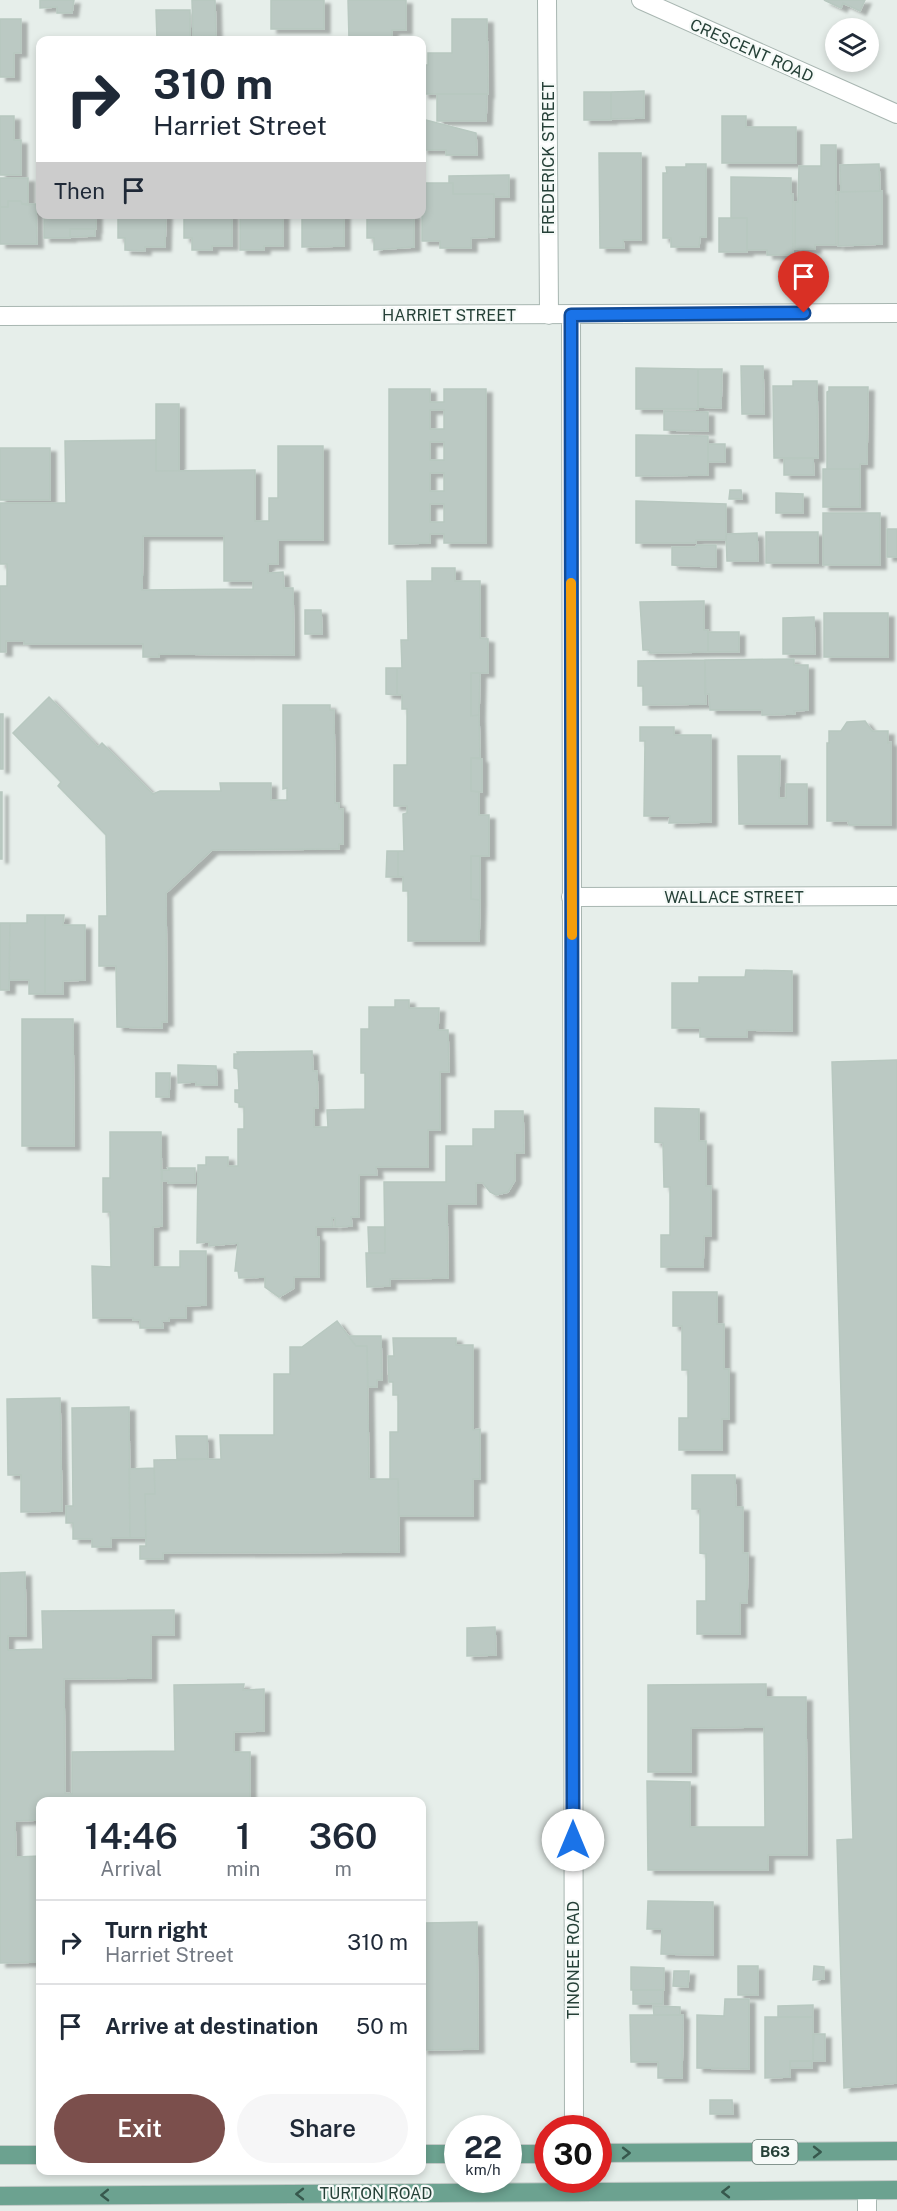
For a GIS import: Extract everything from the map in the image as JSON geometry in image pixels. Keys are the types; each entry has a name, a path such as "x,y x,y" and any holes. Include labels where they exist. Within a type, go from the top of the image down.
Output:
{"main road":[{"name":"B63","path":"612,2153 897,2151"},
{"path":"426,2154 444,2154"},
{"path":"0,2155 36,2155"},
{"name":"TURTON ROAD","path":"0,2196 897,2190"}],"street":[{"name":"FREDERICK STREET","path":"547,0 549,315"},
{"name":"CRESCENT ROAD","path":"640,0 897,114"},
{"name":"HARRIET STREET","path":"0,316 897,313"},
{"name":"TINONEE ROAD","path":"571,315 574,2115"},
{"name":"WALLACE STREET","path":"572,897 897,896"},
{"path":"867,2191 867,2211"}],"building":[{"path":"40,0 74,0 72,13 57,13 57,7 40,8"},
{"path":"192,0 215,0 216,36 193,36"},
{"path":"271,0 324,0 324,29 271,29"},
{"path":"348,0 406,0 406,30 392,30 392,36 349,36"},
{"path":"824,0 865,0 860,11 843,3 841,8"},
{"path":"156,10 190,10 190,36 157,36"},
{"path":"0,19 21,19 21,53 14,53 14,77 0,77"},
{"path":"452,19 487,19 488,94 426,94 428,53 452,53"},
{"path":"644,91 644,118 611,119 611,92"},
{"path":"584,92 611,92 611,120 584,120"},
{"path":"437,94 487,94 486,121 437,121"},
{"path":"0,116 14,116 14,140 21,140 21,175 0,175"},
{"path":"722,116 746,116 746,127 796,127 796,163 722,163"},
{"path":"426,120 476,133 477,155 446,155 446,150 426,150"},
{"path":"821,145 836,145 836,245 815,245 815,249 795,249 795,202 798,202 799,166 821,166"},
{"path":"599,153 641,153 641,240 623,240 624,248 600,248"},
{"path":"686,164 706,164 706,237 700,237 699,247 671,247 671,238 663,238 663,173 667,173 666,167 686,167"},
{"path":"879,164 880,191 841,192 840,165"},
{"path":"509,175 509,197 494,197 494,194 453,194 453,183 449,183 449,176"},
{"path":"731,177 791,178 793,255 767,255 767,250 747,250 747,218 731,218"},
{"path":"0,178 28,178 28,205 22,204 21,201 8,201 8,207 0,207"},
{"path":"426,183 453,183 453,194 494,194 494,237 471,238 471,248 440,248 440,241 422,241 422,219 426,219"},
{"path":"882,191 882,244 838,246 838,192"},
{"path":"8,201 36,204 37,244 0,244 0,207 8,207"},
{"path":"719,218 747,218 747,252 719,252"},
{"path":"44,219 96,219 96,229 70,229 70,238 44,238"},
{"path":"118,219 166,219 165,247 145,247 145,251 125,250 125,238 118,238"},
{"path":"184,219 232,219 232,246 212,246 212,250 192,250 192,238 184,238"},
{"path":"240,219 283,219 283,246 264,246 264,250 240,250"},
{"path":"302,219 344,219 344,246 302,247"},
{"path":"367,219 414,219 414,247 374,250 374,238 367,238"},
{"path":"70,229 95,229 95,236 70,237"},
{"path":"741,366 763,366 764,414 742,414"},
{"path":"636,368 698,369 698,409 636,409"},
{"path":"698,369 722,369 721,408 698,407"},
{"path":"793,381 817,381 818,458 774,458 773,386 793,386"},
{"path":"829,387 868,387 867,464 860,464 860,469 827,469 827,392"},
{"path":"389,389 430,389 430,402 444,402 444,389 486,389 486,543 444,543 444,534 430,534 430,543 389,544","holes":["430,410 444,410 444,429 430,429","430,442 444,442 444,460 430,460","430,473 444,473 444,491 430,491","430,504 444,504 444,522 430,522"]},
{"path":"156,404 179,404 179,471 156,471"},
{"path":"664,411 708,412 708,431 664,430"},
{"path":"636,435 708,436 708,475 636,476"},
{"path":"156,440 156,471 255,470 255,521 269,521 269,498 278,498 278,446 323,446 323,540 278,540 278,564 268,564 268,573 283,572 284,588 293,588 294,655 159,654 159,657 143,657 143,644 24,644 24,641 6,641 6,652 0,652 0,586 7,586 7,564 0,564 0,503 66,503 65,441","holes":["143,536 224,536 224,581 253,581 253,589 142,590"]},
{"path":"708,444 725,444 725,462 708,462"},
{"path":"0,448 50,448 50,500 0,500"},
{"path":"813,458 814,475 784,475 784,459"},
{"path":"823,469 860,469 860,507 823,507"},
{"path":"730,490 741,490 742,499 729,499"},
{"path":"776,493 803,494 803,513 776,513"},
{"path":"636,501 726,504 726,540 696,540 696,543 636,543"},
{"path":"823,513 880,513 880,565 823,565"},
{"path":"887,529 897,529 897,557 887,557"},
{"path":"766,532 818,532 818,563 766,563"},
{"path":"757,533 758,561 727,561 726,534"},
{"path":"697,545 716,545 716,567 672,565 672,547 696,547"},
{"path":"432,568 455,568 455,581 480,581 480,638 488,639 488,673 471,673 471,716 479,715 480,758 471,758 471,791 479,792 479,815 489,815 489,856 471,856 471,899 480,900 479,941 408,941 408,891 403,891 403,877 398,877 398,851 404,851 403,814 407,813 407,806 394,806 394,765 407,765 407,709 402,709 402,695 397,695 397,668 402,668 401,640 408,640 407,581 432,581"},
{"path":"704,601 704,630 708,630 708,652 650,653 649,650 643,650 640,602"},
{"path":"305,610 321,610 322,634 305,634"},
{"path":"824,613 888,613 888,657 824,657"},
{"path":"814,617 815,654 783,654 783,618"},
{"path":"708,632 739,632 739,652 708,652"},
{"path":"794,659 794,665 808,665 808,710 794,711 795,714 762,715 762,710 710,710 709,694 705,694 705,660"},
{"path":"705,660 706,704 643,705 643,686 638,686 638,661"},
{"path":"386,668 397,668 397,695 386,694"},
{"path":"471,673 480,673 479,715 471,716"},
{"path":"49,697 98,747 102,743 153,794 160,791 221,791 220,783 271,783 271,800 287,800 287,788 283,789 283,705 330,705 330,710 334,710 335,803 339,803 339,809 343,809 343,844 339,844 339,849 212,850 166,893 167,1022 162,1022 162,1028 117,1027 116,966 99,966 99,916 107,916 106,835 58,786 61,782 13,733"},
{"path":"0,714 3,714 3,769 0,769"},
{"path":"865,721 872,731 888,731 888,743 891,742 891,825 849,825 848,821 827,821 829,731 841,731 847,722"},
{"path":"640,727 674,727 674,735 711,735 711,822 669,823 670,816 644,816 645,741 640,741"},
{"path":"738,756 780,756 779,798 786,798 786,784 807,784 807,824 739,824"},
{"path":"471,758 482,759 482,792 471,791"},
{"path":"0,792 2,792 2,859 0,859"},
{"path":"387,851 398,851 398,877 386,877"},
{"path":"471,856 480,856 480,900 471,899"},
{"path":"27,915 45,915 45,994 29,994 29,980 9,980 10,923 27,923"},
{"path":"45,915 64,915 63,925 85,925 85,980 63,981 63,994 45,994"},
{"path":"0,923 10,923 9,990 0,990"},
{"path":"746,970 792,971 792,1031 747,1030 747,1037 700,1037 700,1028 672,1028 672,983 699,983 699,977 745,977"},
{"path":"395,1000 409,1000 409,1008 439,1008 438,1030 448,1030 449,1072 440,1072 440,1130 428,1130 428,1167 376,1167 377,1175 359,1175 359,1217 351,1217 352,1226 335,1227 335,1218 332,1218 333,1227 316,1227 316,1237 319,1237 319,1277 294,1277 294,1288 279,1297 265,1287 265,1277 239,1278 238,1271 235,1271 238,1243 209,1246 209,1242 197,1243 198,1165 206,1165 206,1157 228,1157 228,1166 238,1166 238,1129 244,1129 244,1107 239,1107 239,1103 235,1102 235,1090 239,1090 238,1069 234,1068 234,1054 238,1054 237,1052 312,1051 313,1071 317,1071 318,1108 314,1108 314,1127 328,1127 327,1110 365,1109 365,1073 361,1073 361,1029 369,1029 369,1007 395,1007"},
{"path":"22,1019 73,1019 74,1146 22,1146"},
{"path":"897,1060 897,2083 844,2088 837,1840 853,1839 832,1062"},
{"path":"178,1065 216,1066 217,1085 196,1085 196,1082 178,1083"},
{"path":"156,1073 170,1073 169,1097 156,1097"},
{"path":"655,1108 699,1109 699,1141 706,1141 706,1186 711,1186 711,1236 704,1236 703,1267 661,1267 661,1235 670,1235 670,1187 664,1187 663,1143 655,1142"},
{"path":"495,1111 523,1111 524,1153 515,1153 515,1180 508,1192 496,1195 490,1192 483,1183 476,1183 476,1204 447,1204 448,1278 390,1279 390,1286 367,1287 366,1253 385,1253 384,1182 446,1182 446,1146 473,1146 473,1129 495,1129"},
{"path":"110,1132 161,1132 162,1226 153,1227 153,1267 180,1267 180,1251 206,1251 206,1305 186,1306 186,1318 169,1318 169,1321 162,1321 163,1328 140,1328 140,1320 133,1320 133,1318 93,1318 92,1266 111,1267 110,1212 103,1212 103,1178 110,1178"},
{"path":"168,1168 195,1168 195,1183 162,1181 162,1170 169,1170"},
{"path":"368,1227 385,1227 385,1253 369,1253"},
{"path":"673,1292 717,1292 717,1324 724,1324 724,1369 729,1369 729,1419 722,1419 722,1450 679,1450 679,1418 688,1418 688,1370 682,1370 682,1326 673,1326"},
{"path":"337,1321 356,1346 367,1346 369,1479 398,1479 399,1552 163,1553 163,1559 140,1559 140,1546 146,1546 145,1494 155,1494 154,1460 221,1459 220,1435 274,1435 274,1374 290,1374 290,1347 302,1347"},
{"path":"348,1336 381,1336 382,1380 377,1380 377,1387 368,1387 367,1346 356,1346"},
{"path":"393,1338 456,1338 456,1345 473,1345 473,1430 480,1429 480,1479 473,1479 473,1516 399,1516 398,1479 390,1479 390,1432 398,1432 398,1395 393,1395 393,1382 389,1382 388,1356 394,1356"},
{"path":"60,1398 62,1511 21,1512 21,1475 8,1475 7,1399"},
{"path":"129,1407 130,1538 111,1538 111,1547 92,1547 92,1539 73,1539 73,1523 66,1523 66,1506 73,1506 72,1408"},
{"path":"176,1436 207,1436 208,1459 177,1459"},
{"path":"154,1468 155,1494 145,1494 146,1538 130,1538 129,1469"},
{"path":"692,1475 735,1475 736,1507 743,1507 743,1553 748,1553 747,1603 740,1603 740,1634 697,1634 697,1601 706,1601 706,1554 700,1553 700,1509 692,1509"},
{"path":"25,1572 26,1636 8,1636 8,1650 43,1649 42,1611 174,1610 174,1635 151,1635 151,1678 64,1679 65,1793 72,1794 72,1752 175,1751 174,1685 244,1684 243,1690 264,1689 264,1731 234,1732 234,1752 250,1752 250,1797 36,1797 36,1820 15,1821 16,1857 36,1856 36,1962 0,1963 0,1573"},
{"path":"495,1627 496,1655 467,1656 467,1628"},
{"path":"766,1684 766,1697 806,1697 807,1855 768,1855 768,1870 648,1870 647,1781 690,1782 690,1827 765,1827 764,1727 691,1728 691,1772 648,1772 648,1685"},
{"path":"648,1901 713,1902 713,1955 661,1954 662,1929 647,1929"},
{"path":"477,1922 478,2049 426,2050 426,1923"},
{"path":"738,1966 758,1966 758,1995 738,1995"},
{"path":"814,1966 824,1967 824,1979 813,1980"},
{"path":"631,1967 664,1968 664,1990 631,1990"},
{"path":"674,1971 689,1971 688,1987 673,1986"},
{"path":"633,1990 663,1990 663,2004 633,2004"},
{"path":"725,1999 749,1999 749,2069 697,2068 697,2015 724,2016"},
{"path":"813,2005 813,2017 778,2017 778,2006"},
{"path":"653,2006 680,2007 680,2015 654,2015"},
{"path":"630,2015 683,2015 682,2078 658,2078 658,2062 631,2062"},
{"path":"765,2017 813,2017 813,2061 790,2061 790,2077 765,2078"},
{"path":"814,2034 825,2034 825,2061 813,2061"},
{"path":"790,2061 812,2061 812,2068 790,2068"},
{"path":"710,2100 732,2100 733,2114 710,2114"}],"slow traffic":[{"path":"571,583 572,935"}],"route":[{"path":"573,1840 571,315 804,313"}]}
